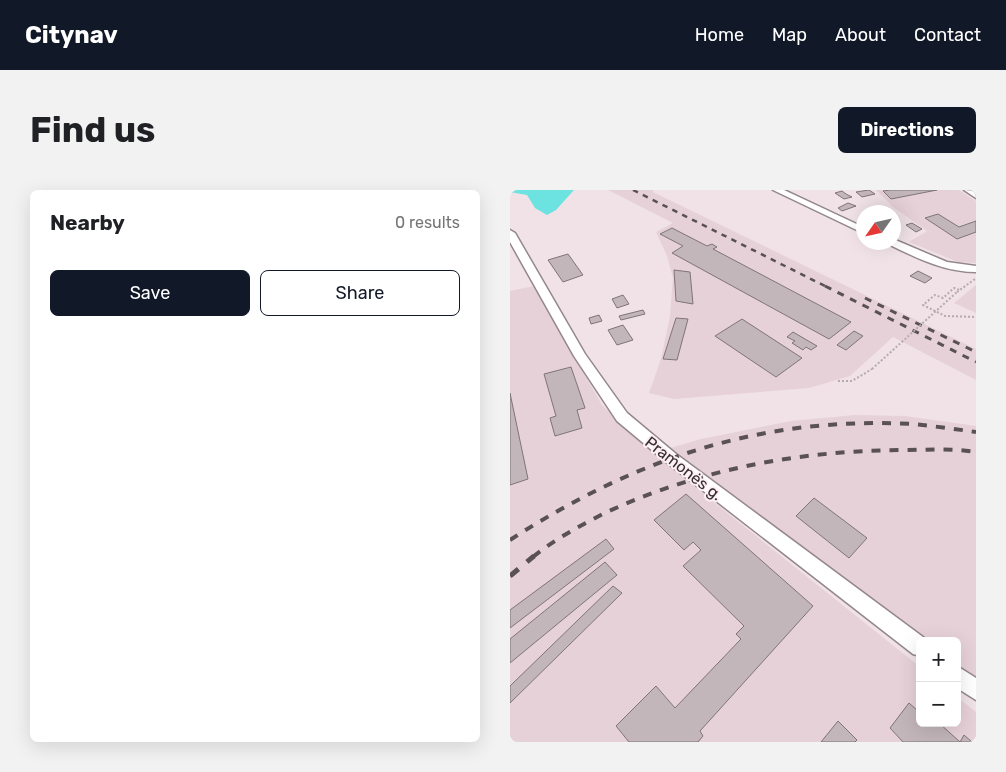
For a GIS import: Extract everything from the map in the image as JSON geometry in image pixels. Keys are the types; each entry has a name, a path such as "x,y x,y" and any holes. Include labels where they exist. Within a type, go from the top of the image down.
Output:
{"street":[{"path":"777,190 856,226"},
{"path":"968,190 976,195"},
{"name":"Pramonės g.","path":"510,233 580,356 622,417 671,458 916,644"},
{"path":"901,246 926,258 956,268 976,269"},
{"path":"961,679 976,690"}],"path":[{"path":"838,381 845,383 855,381 872,369 958,291 976,278"},
{"path":"958,291 954,288 943,298 935,295 922,305 945,316 976,318"}],"shaded area":[{"path":"608,190 653,190 653,192 976,349 976,380 893,337 850,376 809,388 674,399 649,393 661,359 670,316 673,278 667,256 656,232 673,223"},
{"path":"876,190 959,190 976,201 976,263 958,262 909,242 927,231 901,213 901,205 891,205"},
{"path":"976,285 976,313 954,303"},
{"path":"534,286 602,405 646,446 916,664 916,727 961,727 961,700 976,712 976,742 510,742 510,291"},
{"path":"855,415 905,416 976,426 976,681 961,669 961,637 919,637 670,448 701,439 791,421"}],"water":[{"path":"510,190 574,190 556,210 547,215 535,208 527,195 510,192"}],"building":[{"path":"869,190 875,194 862,197 856,192"},
{"path":"937,190 891,199 883,191"},
{"path":"842,191 852,197 844,199 835,193"},
{"path":"848,203 856,206 842,211 838,208"},
{"path":"938,214 959,227 976,221 976,232 957,239 925,218"},
{"path":"912,223 922,229 916,232 906,225"},
{"path":"672,228 707,246 712,244 717,247 713,249 851,322 829,339 672,253 683,246 660,234"},
{"path":"568,254 583,275 563,282 548,260"},
{"path":"674,270 690,272 693,304 676,301"},
{"path":"918,271 932,278 925,283 910,276"},
{"path":"623,295 629,304 617,308 612,299"},
{"path":"643,310 645,314 621,320 619,316"},
{"path":"599,315 602,321 591,324 589,318"},
{"path":"676,318 688,319 677,360 663,359"},
{"path":"742,319 802,358 776,377 715,336"},
{"path":"623,325 633,340 617,345 608,330"},
{"path":"854,331 863,336 846,350 837,345"},
{"path":"793,332 817,346 811,350 806,347 803,350 792,343 795,341 787,337"},
{"path":"571,367 585,408 577,410 582,428 555,436 550,418 556,416 544,374"},
{"path":"510,393 528,479 510,485"},
{"path":"686,494 813,606 700,731 703,736 698,742 629,742 616,726 656,686 675,708 741,639 736,634 744,626 683,566 701,550 693,542 684,550 654,520"},
{"path":"814,498 867,538 849,558 796,516"},
{"path":"606,539 614,549 510,628 510,610"},
{"path":"605,562 617,575 510,663 510,639"},
{"path":"613,586 622,593 510,703 510,686"},
{"path":"909,703 916,709 916,727 943,727 960,742 903,742 890,728"},
{"path":"838,721 857,740 855,742 821,742"},
{"path":"964,735 972,742 960,742"}],"railway":[{"path":"633,190 825,286"},
{"path":"825,286 976,362"},
{"path":"865,298 976,352"},
{"path":"510,540 557,511 604,487 652,466 701,449 751,436 803,427 856,423 912,424 976,432"},
{"path":"533,557 568,533 607,512 642,497 678,484 750,465 825,454 862,451 957,450 976,452"},
{"path":"510,576 534,556"}]}
